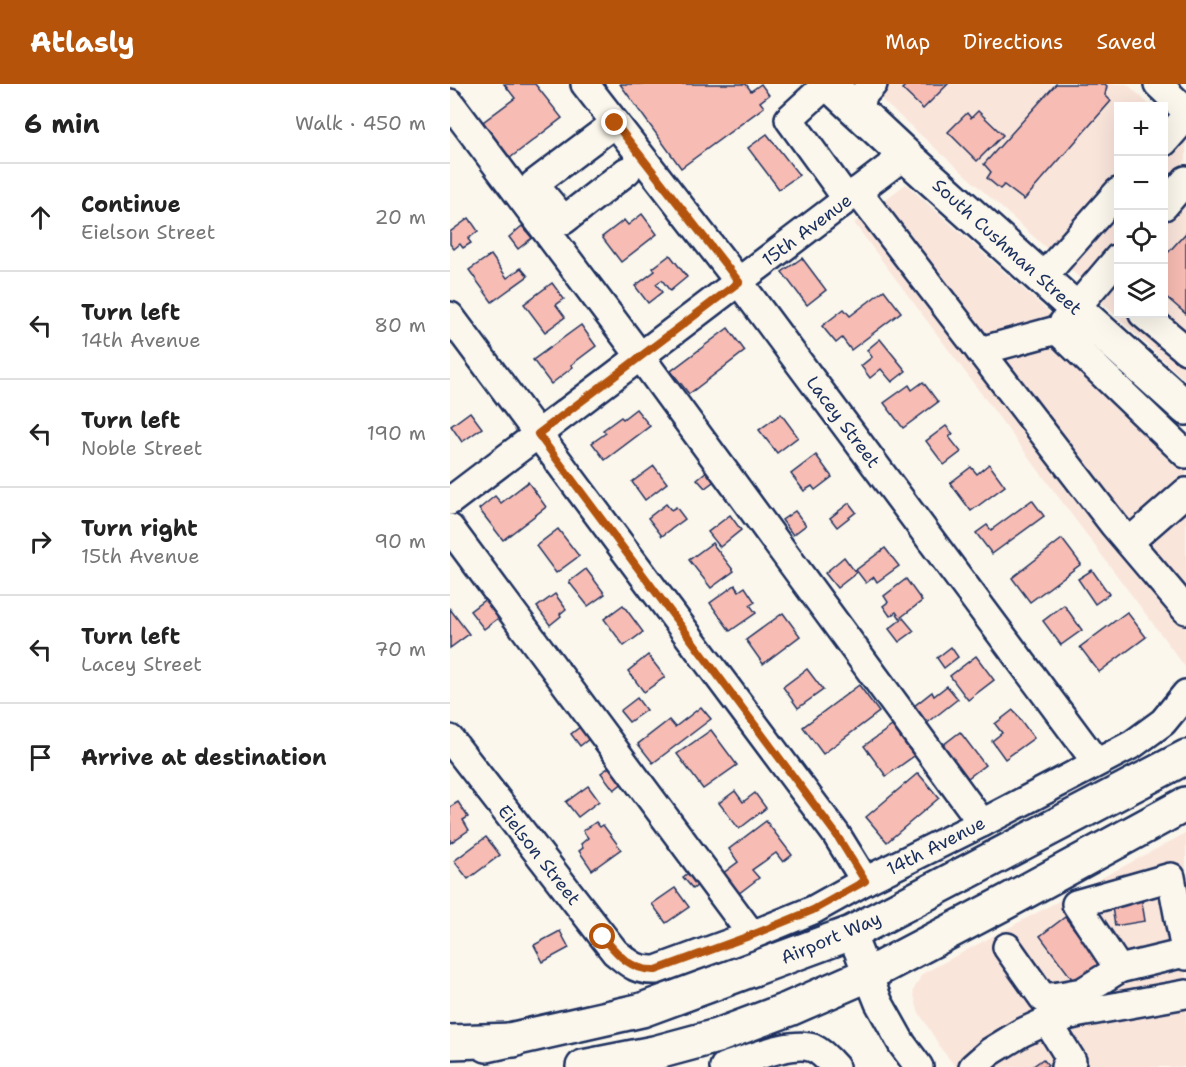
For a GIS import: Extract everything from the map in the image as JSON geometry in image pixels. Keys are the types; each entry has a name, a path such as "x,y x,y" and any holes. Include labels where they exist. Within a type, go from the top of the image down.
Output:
{"main road":[{"name":"South Cushman Street","path":"828,84 863,95 905,155 1042,278 1066,319 1186,408"},
{"name":"Airport Way","path":"450,1053 642,1010 851,933 1186,757"},
{"path":"583,1067 654,1053 717,1036 789,1009 867,975 1186,804"},
{"path":"450,1042 514,1040"}],"street":[{"name":"Lacey Street","path":"585,84 739,282 1096,762"},
{"path":"828,84 789,119 980,351 1128,542 1186,610"},
{"path":"1158,84 1186,111"},
{"path":"450,103 640,356 982,823"},
{"path":"1168,137 1186,117"},
{"path":"615,123 534,184 564,220 627,171"},
{"name":"15th Avenue","path":"450,501 905,155"},
{"path":"1168,201 1186,180"},
{"path":"1042,278 1114,198"},
{"path":"980,351 1066,319 1110,285 1117,264"},
{"path":"450,316 836,834 865,881"},
{"path":"1148,318 1186,350"},
{"path":"1066,319 1186,454"},
{"path":"1128,542 1186,492"},
{"path":"450,528 752,935"},
{"name":"14th Avenue","path":"633,966 644,970 656,970 813,910 1133,744 1162,722 1186,694"},
{"name":"Eielson Street","path":"450,739 615,952 633,966"},
{"path":"973,1067 990,1052 1057,1012 1082,992 1119,969 1186,955 1171,877 1076,904 1119,969"},
{"path":"851,933 879,1003 902,1044 919,1067"},
{"path":"1007,947 1043,998 1057,1012 1072,1065"},
{"path":"1152,961 1160,999"},
{"path":"1057,1012 1186,994"},
{"path":"724,1067 783,1048 798,1046 813,1048 823,1054 835,1067"}],"shaded area":[{"path":"864,84 1127,84 1147,102 1114,102 1114,244 1083,281"},
{"path":"1168,122 1186,139 1186,160 1168,181"},
{"path":"906,184 1186,435 1186,668 854,223"},
{"path":"1186,199 1186,381 1118,318 1168,318 1168,221"},
{"path":"1114,284 1114,314 1100,301"},
{"path":"1186,833 1186,1067 956,1067 942,1050 918,1011 913,991 922,974"}],"building":[{"path":"504,84 535,84 562,118 510,158 483,122 515,98"},
{"path":"620,84 746,84 751,91 761,84 769,95 760,102 764,107 681,168"},
{"path":"907,84 948,84 923,109 902,89"},
{"path":"1056,84 1105,84 1107,86 1105,95 1111,101 1024,200 1004,185 1000,189 987,178 991,172 984,164"},
{"path":"978,111 1003,135 977,161 948,132 967,113 971,118"},
{"path":"767,134 799,175 779,189 748,148"},
{"path":"642,214 657,234 621,262 602,237 624,220 628,225"},
{"path":"469,218 478,231 468,239 471,243 463,248 460,244 454,249 450,244 450,232"},
{"path":"522,226 532,238 518,249 509,237"},
{"path":"1186,233 1186,314 1168,298 1168,253"},
{"path":"491,255 507,278 521,268 528,276 492,302 469,270"},
{"path":"670,255 687,277 670,291 662,280 656,284 662,292 648,303 635,286 655,271 653,268"},
{"path":"802,258 826,290 807,305 782,272"},
{"path":"552,283 564,299 556,305 565,317 545,332 524,304"},
{"path":"884,290 901,312 851,350 842,338 836,343 822,326 844,309 850,316"},
{"path":"581,325 596,346 551,384 533,360"},
{"path":"728,328 745,351 689,394 671,371"},
{"path":"880,339 906,371 892,382 881,369 870,378 861,366 872,357 867,350"},
{"path":"923,382 938,402 903,428 884,403 909,385 912,390"},
{"path":"636,409 650,426 605,460 592,443 606,433 603,430"},
{"path":"470,412 482,428 462,442 451,426"},
{"path":"781,414 798,437 777,453 759,430"},
{"path":"946,426 953,434 949,437 961,452 944,465 926,441"},
{"path":"816,455 832,477 815,490 812,486 804,491 791,474"},
{"path":"989,464 1005,486 971,511 950,483 971,467 977,474"},
{"path":"654,466 667,483 645,500 632,482"},
{"path":"713,466 721,476 705,488 697,479"},
{"path":"528,482 546,507 503,540 479,509 495,496 501,503"},
{"path":"1032,500 1044,516 992,554 976,533 987,525 991,530"},
{"path":"849,503 856,512 837,527 830,518"},
{"path":"666,504 671,510 676,507 685,519 662,536 648,518"},
{"path":"795,511 806,525 793,535 782,520"},
{"path":"730,515 741,530 720,547 708,532"},
{"path":"558,529 579,556 556,573 536,546"},
{"path":"1062,539 1081,564 1030,602 1012,578"},
{"path":"712,543 734,571 711,588 689,560"},
{"path":"885,548 899,566 877,582 874,577 866,583 856,570"},
{"path":"844,557 856,573 837,588 825,573"},
{"path":"586,569 605,594 588,606 569,582"},
{"path":"1092,570 1109,594 1095,604 1078,579"},
{"path":"906,579 922,601 900,618 896,612 890,616 883,606 888,602 884,596"},
{"path":"735,585 739,591 745,587 755,602 750,605 756,613 730,631 710,603"},
{"path":"555,594 566,609 550,625 537,607"},
{"path":"491,595 505,613 484,629 470,611"},
{"path":"623,605 643,632 624,646 604,619"},
{"path":"1064,605 1082,630 1061,645 1043,621"},
{"path":"450,609 469,634 450,648"},
{"path":"1127,612 1146,637 1099,672 1080,647"},
{"path":"783,613 800,636 763,664 746,640"},
{"path":"903,618 914,631 899,642 889,629"},
{"path":"951,647 958,657 944,668 937,658"},
{"path":"648,655 665,677 644,692 628,671"},
{"path":"976,656 994,680 968,700 950,676"},
{"path":"807,669 823,690 798,708 783,687"},
{"path":"859,685 879,712 823,754 803,727"},
{"path":"947,686 958,699 926,724 913,707 932,692 934,696"},
{"path":"637,698 646,710 629,722 620,711"},
{"path":"701,707 711,719 653,763 638,744 669,720 675,727"},
{"path":"1013,710 1034,738 1005,759 992,741 1002,733 995,724"},
{"path":"585,723 594,735 580,746 571,734"},
{"path":"892,726 914,756 886,776 864,746"},
{"path":"711,730 737,765 703,789 677,754"},
{"path":"960,732 985,765 968,778 943,745"},
{"path":"618,761 630,777 614,790 601,773"},
{"path":"918,773 939,798 887,842 866,817"},
{"path":"588,786 599,801 578,817 566,802"},
{"path":"735,791 743,802 755,793 766,808 739,829 719,803"},
{"path":"458,802 468,817 463,820 469,830 450,843 450,807"},
{"path":"766,821 792,855 783,862 776,853 752,870 759,878 738,894 722,874 738,862 729,849"},
{"path":"596,822 600,827 603,825 621,849 592,870 579,851 583,848 581,844 588,838 583,831"},
{"path":"486,837 500,855 468,879 454,861"},
{"path":"697,866 707,878 693,889 683,877"},
{"path":"675,888 689,907 666,923 652,904"},
{"path":"1141,896 1145,921 1115,926 1111,901"},
{"path":"1065,917 1101,964 1075,983 1040,936"},
{"path":"560,931 569,948 543,962 534,945"},
{"path":"1043,1059 1048,1065 1032,1067"}],"route":[{"path":"603,937 615,952 633,966 644,970 656,970 813,910 865,881 836,834 538,434 739,282 615,123"}]}
